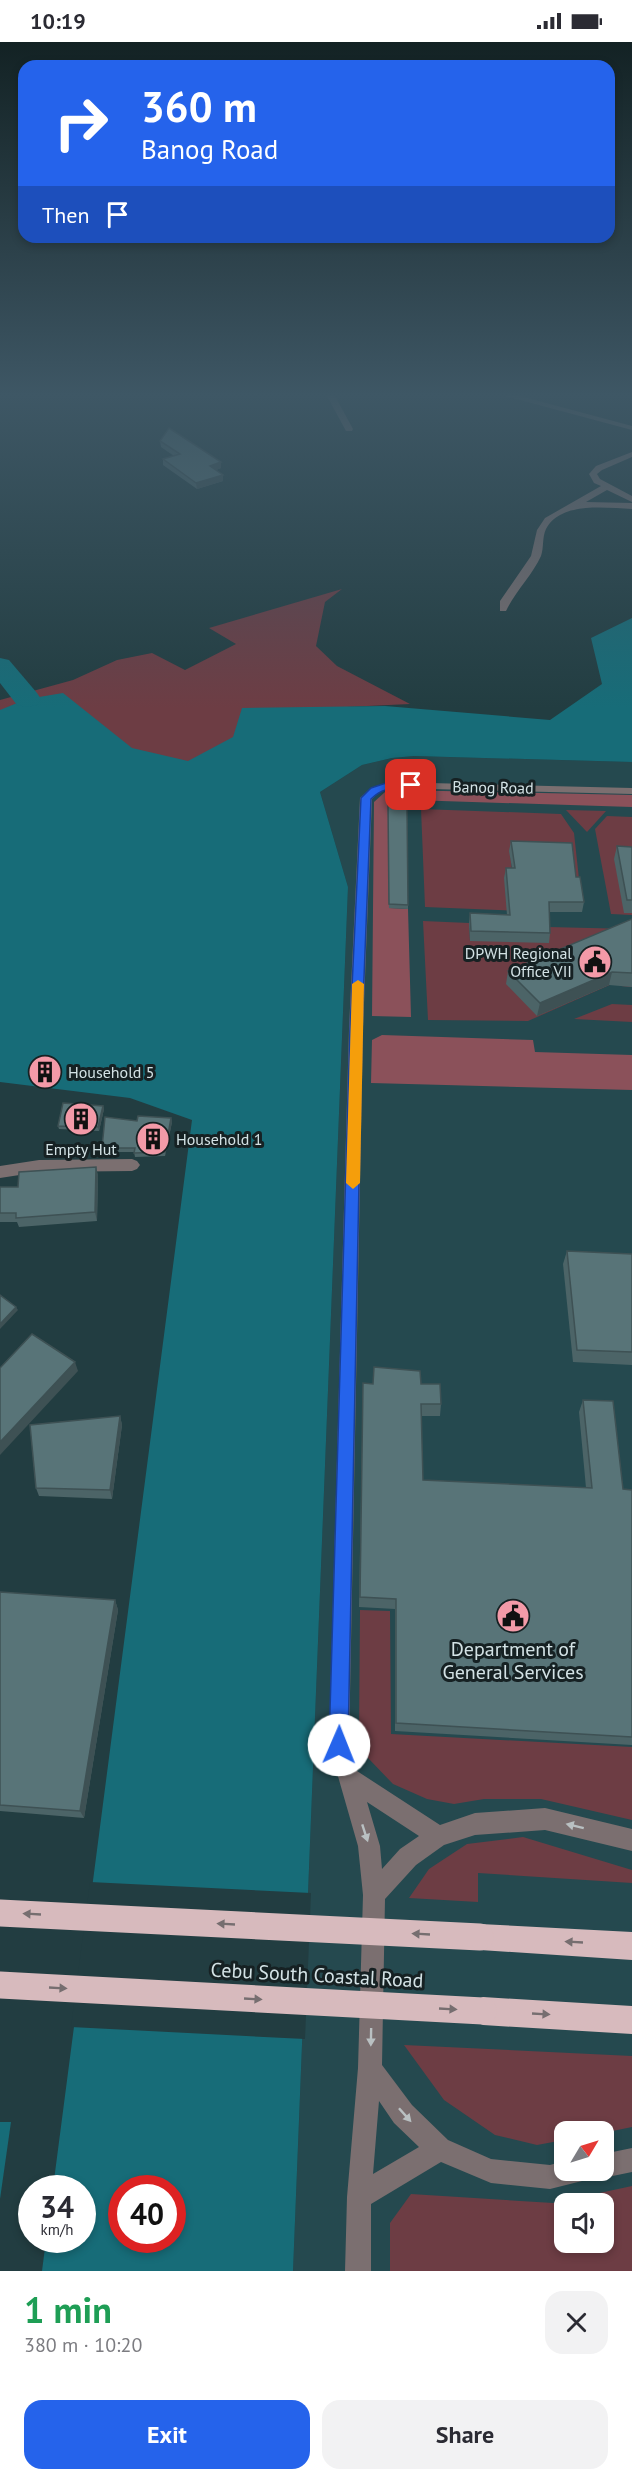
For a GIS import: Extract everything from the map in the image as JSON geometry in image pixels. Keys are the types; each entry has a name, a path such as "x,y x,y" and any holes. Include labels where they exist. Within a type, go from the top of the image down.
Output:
{"highway":[{"path":"0,1913 632,1946"},
{"name":"Cebu South Coastal Road","path":"0,1985 632,2020"}],"street":[{"path":"503,609 505,601 536,556 540,530 553,515 584,500"},
{"path":"578,504 632,506"},
{"name":"Banog Road","path":"358,2271 358,2197 370,2068 374,1895 369,1846 339,1745 356,1029 366,798 375,790 389,785 632,791"},
{"path":"0,1172 39,1166 132,1165"},
{"path":"347,1777 438,1836"},
{"path":"374,1895 408,1857 438,1836 475,1824 546,1819 632,1840"},
{"path":"370,2068 403,2114 439,2149 491,2171 554,2176"},
{"path":"358,2197 439,2149"},
{"path":"614,2164 632,2160"}],"shaded area":[{"path":"342,589 325,602 316,646 337,666 410,704 261,711 215,762 0,820 0,700 73,680 117,660 152,653 185,670 236,644 209,628"},
{"path":"414,756 632,762 632,2271 293,2271 348,887 320,792 362,765"},
{"path":"398,790 632,795 632,807 411,800 407,802 407,811 388,810 389,908 408,909 411,1017 372,1016 374,802 385,792"},
{"path":"421,809 561,814 574,833 580,888 510,851 512,872 505,878 506,898 519,911 425,907"},
{"path":"566,810 606,811 587,832"},
{"path":"607,816 632,817 632,915 611,914 595,829"},
{"path":"423,921 469,923 470,941 548,927 632,929 632,987 621,986 621,980 528,1021 428,1020"},
{"path":"612,1004 632,1005 632,1022 574,1019"},
{"path":"382,1035 533,1040 535,1052 632,1055 632,1090 371,1083 372,1040"},
{"path":"360,1610 390,1611 391,1734 632,1747 632,1820 541,1799 484,1799 454,1804 427,1799 393,1784 368,1758 359,1733"},
{"path":"523,1837 632,1870 632,1883 478,1873 478,1902 409,1898 429,1869 467,1844"},
{"path":"404,2045 632,2056 632,2127 614,2131 614,2121 554,2121 554,2142 537,2145 495,2135 444,2100"},
{"path":"632,2186 632,2271 390,2271 390,2223 411,2194 554,2203 554,2253 614,2253 614,2193 599,2193"}],"water":[{"path":"632,618 632,762 414,756 392,758 362,765 320,792 348,887 293,2271 42,2271 44,2253 96,2253 96,2175 55,2175 192,1120 130,1098 0,1082 0,710 27,699 63,693 132,748 188,761 233,737 242,708 385,706 550,720 602,684 591,638"},
{"path":"0,2122 11,2122 0,2199"}],"pier":[{"path":"90,1882 311,1893 305,2039 71,2027"}],"building":[{"path":"388,805 407,807 408,905 389,904"},
{"path":"511,841 572,843 576,877 580,877 584,902 549,902 550,933 471,931 470,913 510,915 506,868 515,868"},
{"path":"617,846 632,847 632,900 627,900"},
{"name":"DPWH Regional Office VII","path":"632,919 632,973 612,972 540,1003 508,971"},
{"name":"Empty Hut","path":"63,1103 103,1106 98,1127 58,1126"},
{"path":"138,1116 171,1118 165,1152 134,1153 135,1148 102,1148 105,1117 137,1121"},
{"path":"96,1167 95,1212 16,1218 16,1213 0,1213 0,1187 18,1187 19,1172"},
{"path":"567,1251 632,1254 632,1352 577,1350"},
{"path":"0,1295 16,1307 0,1324"},
{"path":"32,1334 75,1362 0,1442 0,1368"},
{"name":"Department of General Services","path":"374,1367 420,1371 421,1384 440,1384 441,1404 421,1404 423,1480 592,1488 583,1400 613,1401 623,1489 632,1490 632,1737 396,1723 396,1599 360,1597 363,1383 373,1384"},
{"path":"120,1416 110,1490 36,1488 30,1425"},
{"path":"0,1592 115,1600 80,1811 0,1805"}],"waterway":[{"path":"0,666 27,699"}],"slow traffic":[{"path":"353,1183 358,984"}],"place":[{"name":"DPWH Regional Office VII","path":"595,962"},
{"name":"Household 5","path":"45,1072"},
{"name":"Empty Hut","path":"81,1119"},
{"name":"Household 1","path":"153,1139"},
{"name":"Department of General Services","path":"513,1616"}],"route":[{"path":"339,1745 356,1029 366,798 375,790 389,785 411,785"}]}
